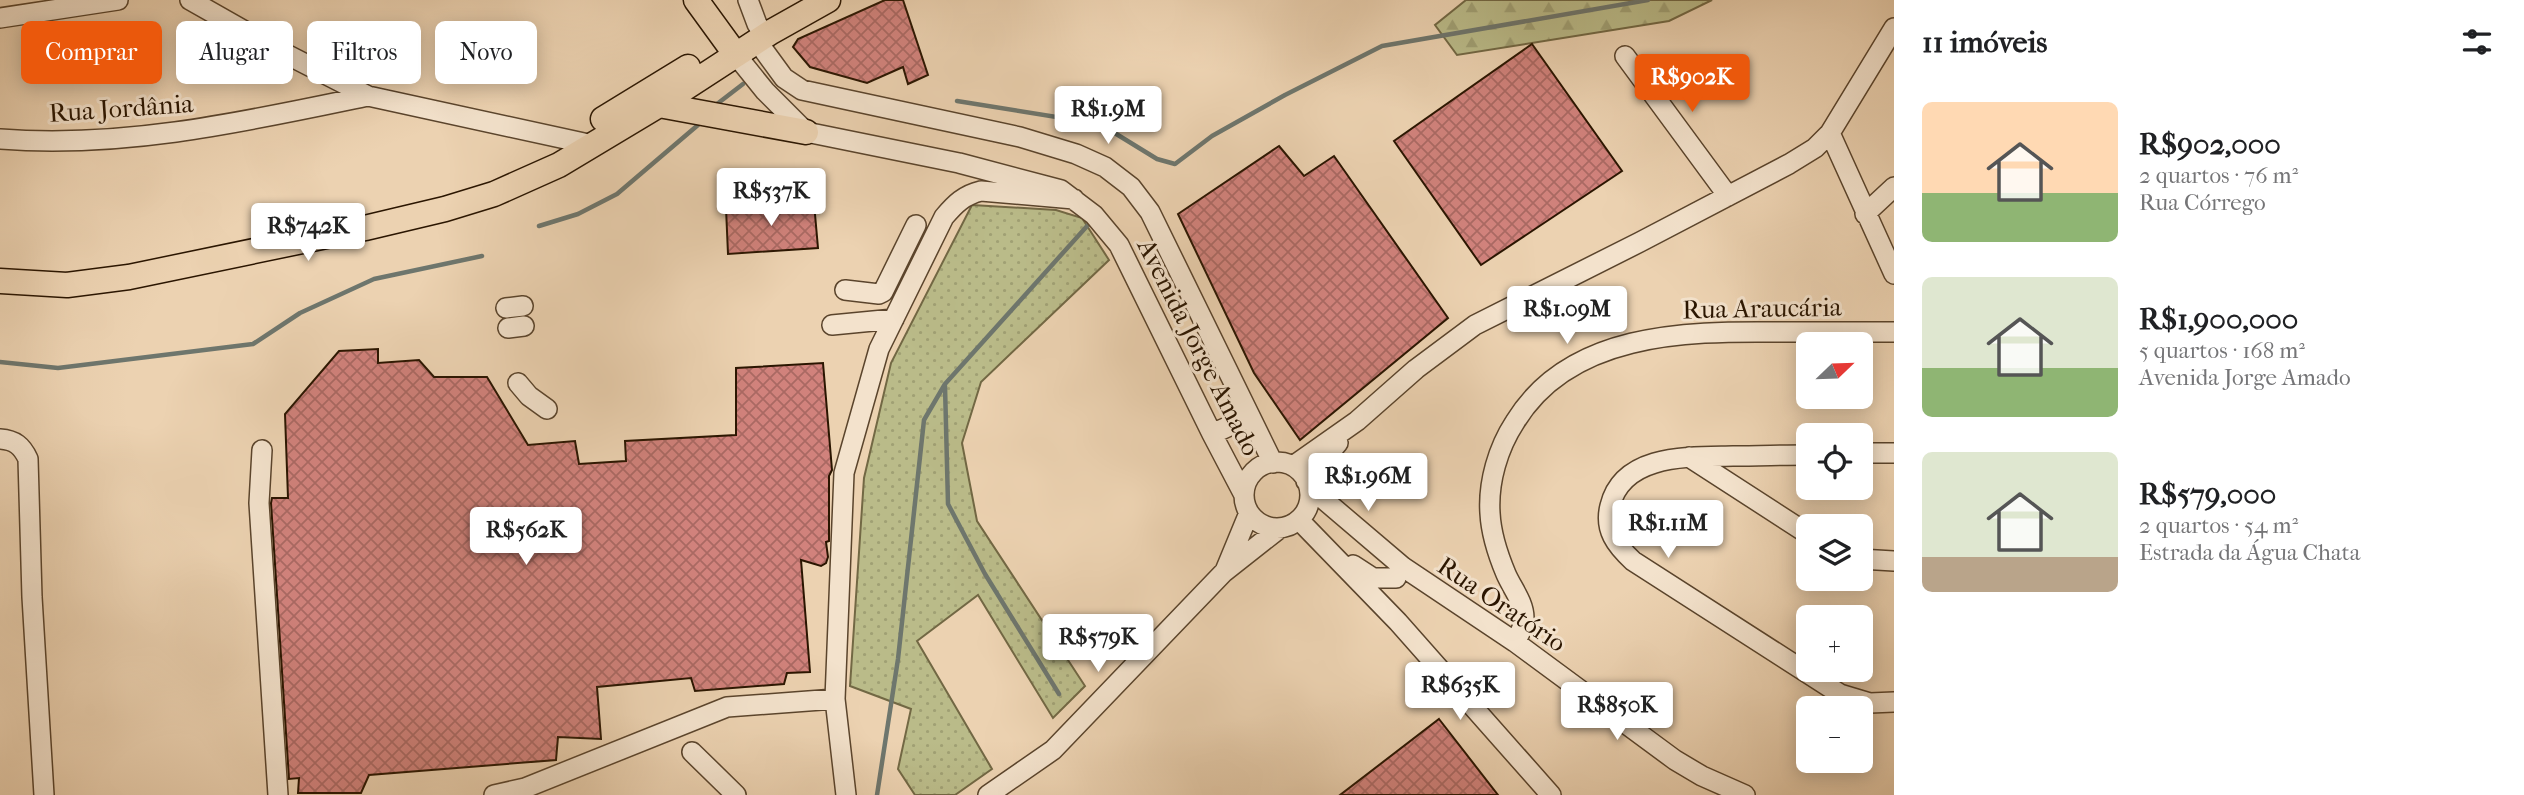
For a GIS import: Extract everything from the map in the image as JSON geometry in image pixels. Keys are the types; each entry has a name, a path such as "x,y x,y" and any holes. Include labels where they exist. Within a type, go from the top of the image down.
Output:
{"main road":[{"path":"696,0 732,49"},
{"path":"760,34 800,0"},
{"path":"0,281 67,285 129,277 365,228 494,194 559,165 582,142 732,49 828,0"},
{"path":"0,271 79,275 379,211 523,169 659,106 732,49"},
{"path":"659,106 806,132"}],"street":[{"path":"0,18 118,0"},
{"path":"190,0 368,96 582,142"},
{"name":"Avenida Jorge Amado","path":"748,0 760,34 784,78 802,90 1020,138 1076,154 1105,167 1131,187 1150,212 1248,417 1273,463"},
{"path":"1303,478 1357,421 1416,369 1475,325 1728,196 1815,148 1830,133 1894,27"},
{"path":"732,49 765,91 806,132"},
{"path":"1625,56 1728,196"},
{"name":"Rua Jordânia","path":"0,139 74,141 154,134 222,126 368,96"},
{"name":"Avenida Jorge Amado","path":"806,132 959,163 1061,190 1094,215 1119,245 1247,504"},
{"path":"1830,133 1894,274"},
{"path":"1866,214 1894,187"},
{"path":"846,795 835,699 844,473 879,349 944,217 956,203 968,194 981,191 1074,199"},
{"path":"845,290 879,294 883,292 916,225"},
{"path":"832,325 894,319"},
{"name":"Rua Araucária","path":"1515,642 1524,617 1521,603 1497,551 1490,515 1490,493 1507,434 1522,410 1558,375 1579,362 1611,349 1647,339 1708,331 1894,332"},
{"path":"518,383 529,396 547,409"},
{"path":"1212,434 1248,417"},
{"path":"0,439 9,439 18,444 28,459 32,597 44,795"},
{"path":"262,450 259,503 278,795"},
{"path":"1873,453 1894,453"},
{"path":"1796,454 1689,457 1656,462 1637,470 1622,481 1612,495 1608,514 1609,530 1617,545 1633,561 1840,694 1870,703 1894,702"},
{"path":"1689,457 1796,526"},
{"path":"1224,572 1247,504 1250,477 1256,470 1273,463 1303,478"},
{"path":"988,795 1053,750 1224,572 1280,528 1299,520 1309,505 1303,478"},
{"name":"Rua Oratório","path":"1303,478 1399,573 1515,642 1675,760 1702,776 1745,795"},
{"path":"1247,504 1257,522 1280,528"},
{"path":"1299,520 1398,622 1552,795"},
{"path":"1327,547 1373,578 1399,573 1394,591 1398,622"},
{"path":"1873,560 1894,561"},
{"path":"494,795 525,788 727,707 835,699"},
{"path":"692,752 736,795"}],"green space":[{"path":"1466,0 1712,0 1669,21 1457,55 1435,25"},
{"path":"972,205 1056,210 1082,218 1109,260 981,382 962,443 977,521 1085,686 1053,718 978,595 917,641 992,769 955,795 915,795 898,769 911,709 850,686 864,478 891,363"}],"building":[{"path":"885,0 903,0 928,75 908,84 903,67 867,83 810,67 793,47 798,39"},
{"path":"1532,44 1622,171 1481,265 1394,141"},
{"path":"1279,146 1304,176 1334,156 1448,318 1300,440 1254,373 1178,214"},
{"path":"814,203 818,248 728,254 726,208"},
{"path":"378,349 378,363 419,360 434,377 487,377 528,445 575,441 579,464 626,461 625,441 736,435 736,368 823,363 832,470 829,476 829,541 826,542 828,557 826,563 821,566 801,560 810,672 787,673 784,684 695,691 691,678 597,687 601,739 558,737 556,760 369,775 361,793 298,793 299,778 289,779 271,503 272,498 288,498 285,414 339,351"},
{"path":"1439,719 1498,795 1340,795"}],"waterway":[{"path":"957,101 1100,124 1157,159 1175,164 1212,136 1382,46 1648,0"},
{"path":"717,104 743,84"},
{"path":"539,226 578,214 617,194 698,125"},
{"path":"877,795 898,659 924,420 945,384 1088,225"},
{"path":"0,362 58,368 253,344 300,313 374,279 482,256"},
{"path":"945,386 948,504 985,574 1059,694"}]}
